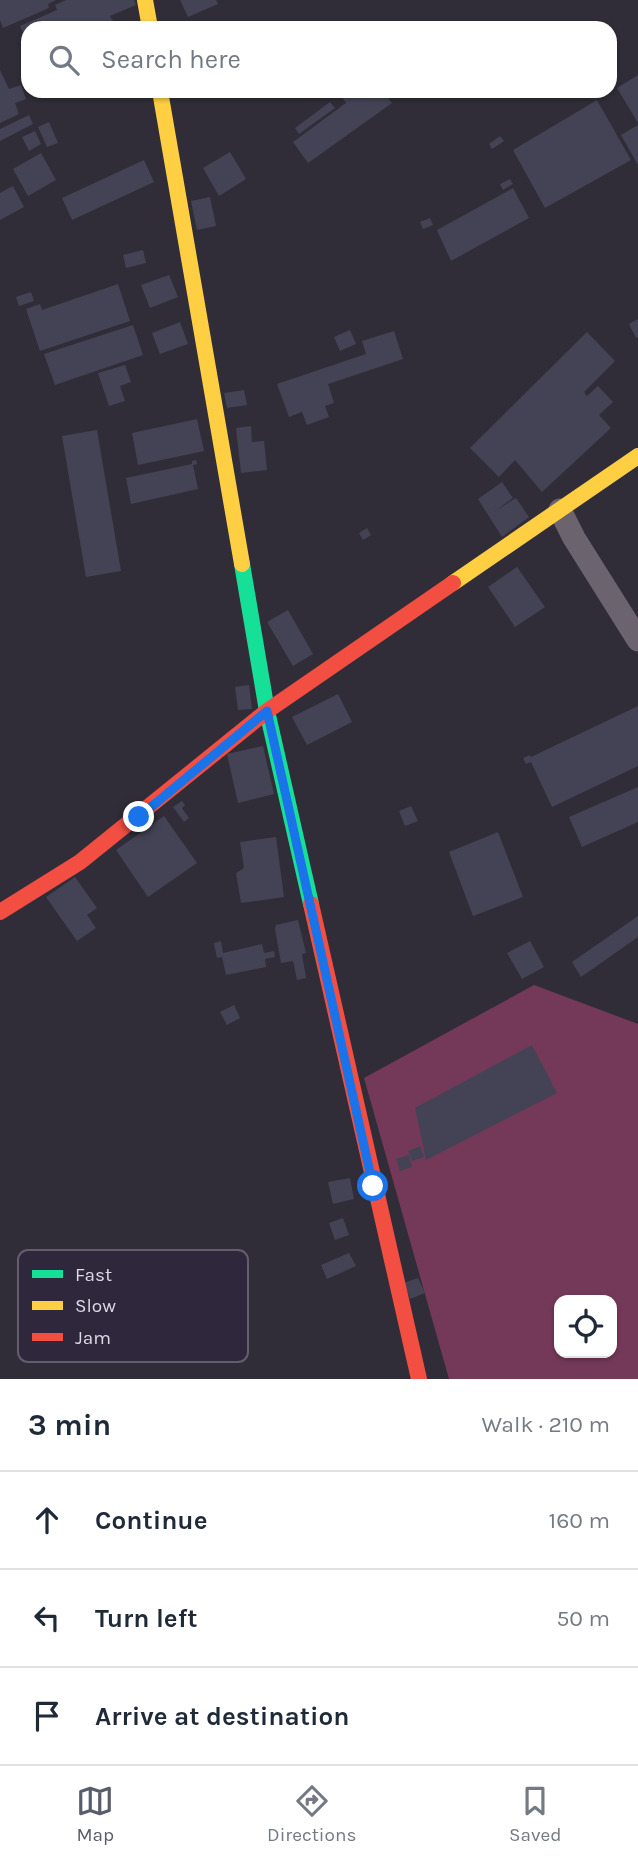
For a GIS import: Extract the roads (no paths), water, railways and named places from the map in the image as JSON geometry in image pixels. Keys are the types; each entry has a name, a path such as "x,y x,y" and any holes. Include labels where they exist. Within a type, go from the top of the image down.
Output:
{"street":[{"path":"145,0 149,21"},
{"path":"161,98 267,711 419,1379"},
{"path":"0,912 80,862 267,711 479,562 638,456"},
{"path":"560,510 574,538 638,640"}]}
